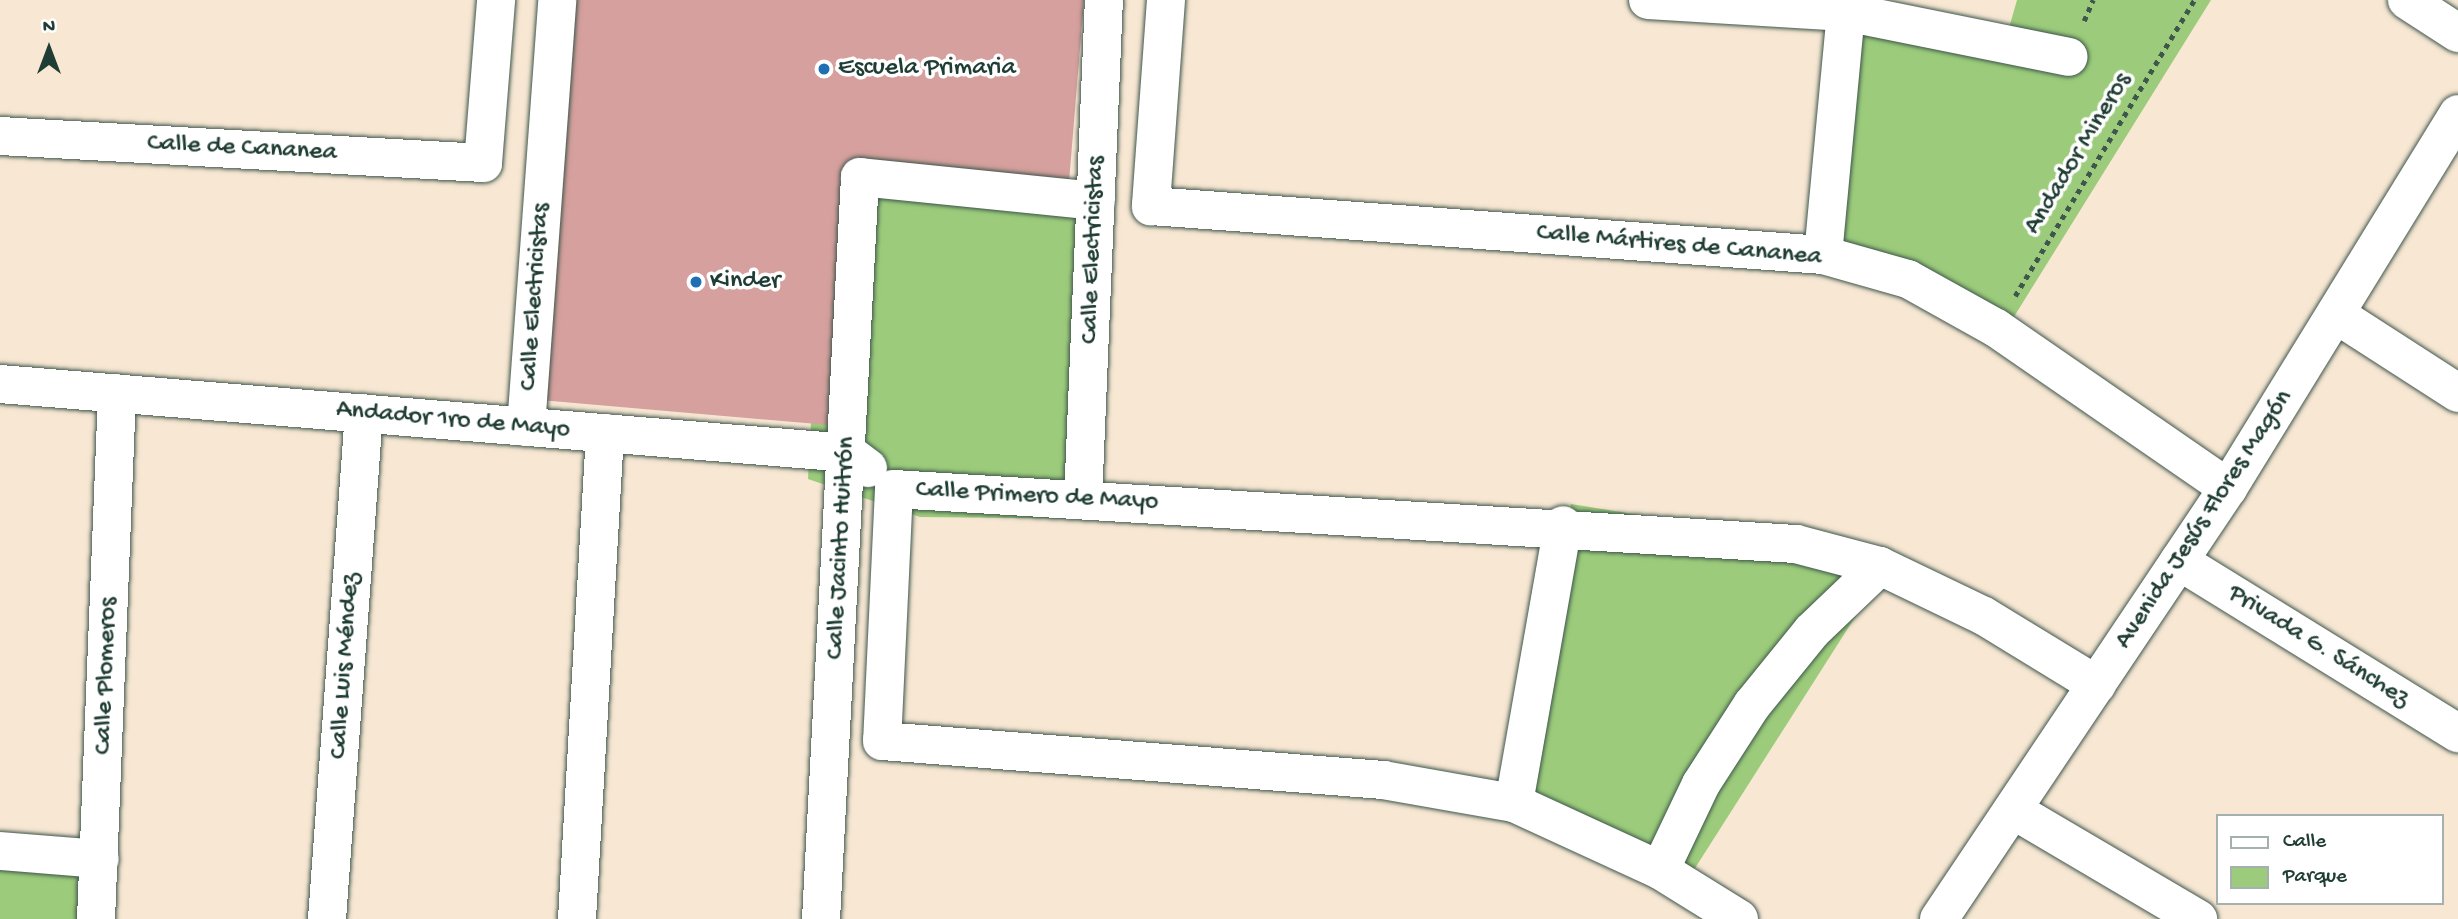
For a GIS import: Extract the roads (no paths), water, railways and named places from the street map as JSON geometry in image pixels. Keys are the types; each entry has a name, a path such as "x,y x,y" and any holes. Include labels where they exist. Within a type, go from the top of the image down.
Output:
{"street":[{"name":"Calle de Cananea","path":"0,136 483,163 496,0"},
{"name":"Calle Electricistas","path":"526,427 558,0"},
{"name":"Calle Electricistas","path":"1083,499 1104,0"},
{"name":"Calle Mártires de Cananea","path":"1166,0 1150,206 1823,255 1908,279 1996,328 2228,488"},
{"path":"1648,0 1846,12 2069,57"},
{"path":"2412,1 2458,33"},
{"path":"1823,255 1846,12"},
{"name":"Avenida Jesús Flores Magón","path":"1939,919 2228,488 2337,315 2458,114"},
{"name":"Calle Jacinto Huitrón","path":"821,919 848,453 860,177 1096,201"},
{"path":"2337,315 2458,393"},
{"name":"Andador 1ro de Mayo","path":"0,384 848,453"},
{"name":"Calle Plomeros","path":"96,919 117,393"},
{"name":"Calle Luis Méndez","path":"327,919 364,413"},
{"path":"577,919 604,433"},
{"path":"848,453 894,489"},
{"name":"Calle Primero de Mayo","path":"1739,919 1660,870 1514,803 1383,780 882,741 894,489 1563,525 1796,544 1880,566 1984,616 2097,685"},
{"path":"1514,803 1563,525"},
{"name":"Privada G. Sánchez","path":"2179,561 2458,733"},
{"path":"1660,870 1701,785 1752,705 1812,631 1880,566"},
{"path":"2013,810 2198,919"},
{"path":"0,851 100,859"}],"place":[{"name":"Escuela Primaria","path":"824,69"},
{"name":"Kinder","path":"696,282"}]}
